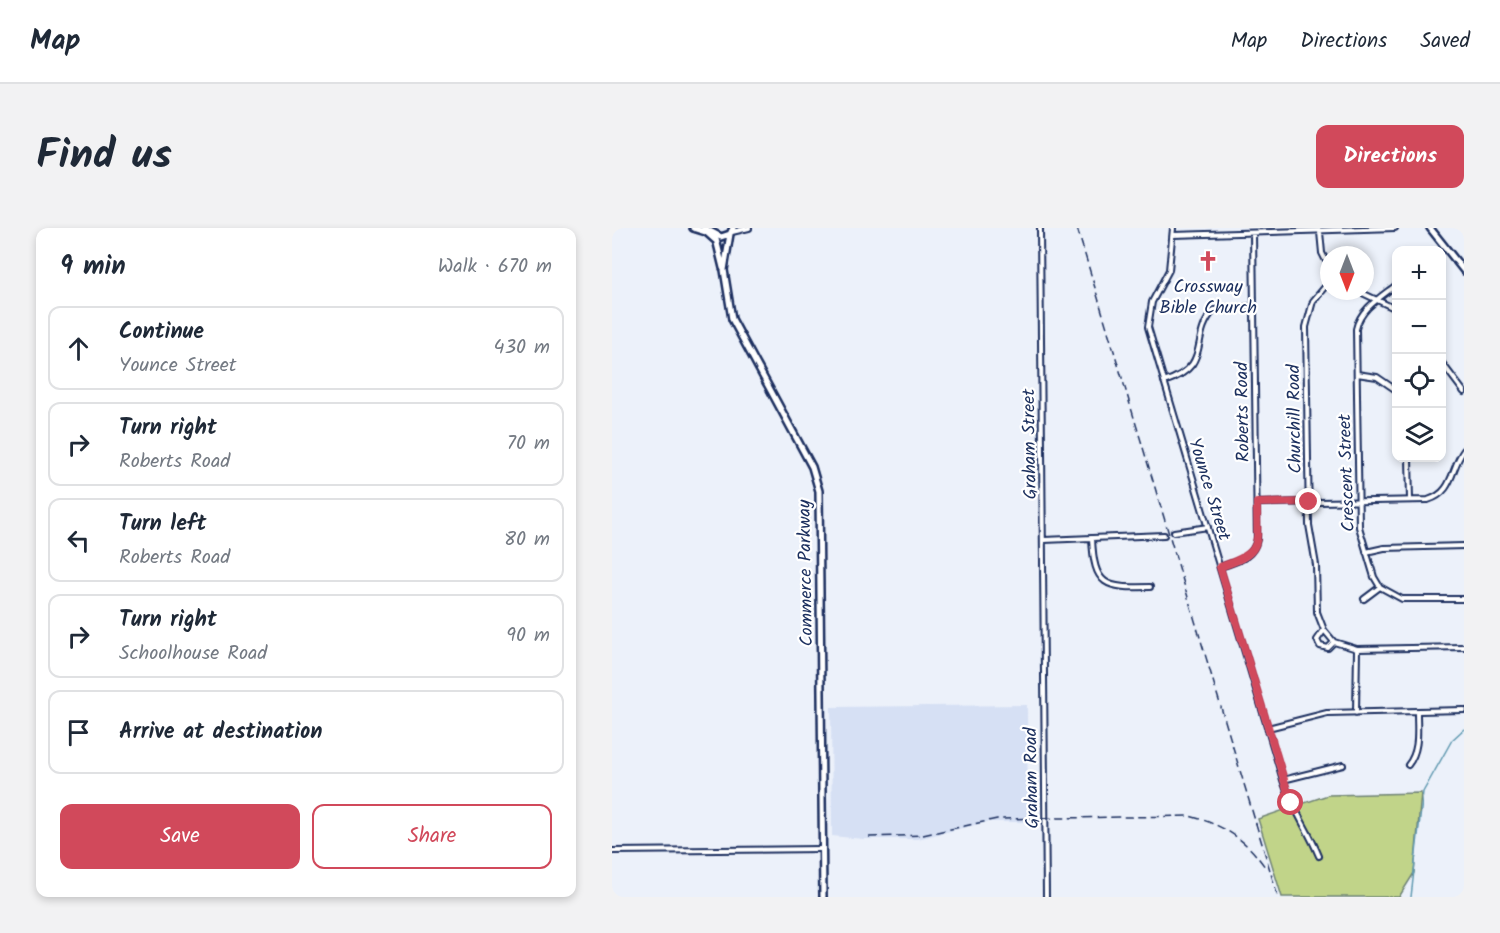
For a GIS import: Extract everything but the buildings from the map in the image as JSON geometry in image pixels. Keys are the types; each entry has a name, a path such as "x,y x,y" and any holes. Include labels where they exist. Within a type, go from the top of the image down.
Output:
{"street":[{"path":"693,228 709,234 718,244"},
{"path":"704,228 724,237 732,231 749,228"},
{"name":"Graham Street","path":"1040,228 1044,660"},
{"name":"Younce Street","path":"1173,228 1169,270 1152,302 1148,327 1283,780 1293,808 1307,826 1319,856"},
{"path":"1173,235 1395,228"},
{"path":"1430,228 1445,246"},
{"name":"Commerce Parkway","path":"713,231 718,244 724,270 726,294 736,329 812,467 819,491 823,897"},
{"name":"Commerce Parkway","path":"724,270 732,231"},
{"path":"1320,232 1321,246"},
{"name":"Roberts Road","path":"1220,567 1246,558 1254,550 1257,539 1253,233"},
{"path":"1446,247 1464,271"},
{"name":"Crescent Street","path":"1380,587 1359,527 1357,324 1362,314 1392,288"},
{"name":"Churchill Road","path":"1320,293 1313,301 1306,327 1309,532 1316,564 1317,612 1324,630 1334,642"},
{"path":"1374,298 1392,307"},
{"path":"1164,382 1182,375 1197,359 1204,324 1214,310 1254,306"},
{"path":"1446,368 1464,392"},
{"path":"1357,374 1377,377 1392,387"},
{"path":"1257,503 1428,500 1444,492 1464,450"},
{"path":"1409,462 1410,500"},
{"path":"1174,532 1208,527"},
{"path":"1044,540 1164,535"},
{"path":"1092,538 1093,563 1104,581 1121,588 1150,587"},
{"path":"1366,552 1384,548 1464,546"},
{"path":"1364,598 1380,587 1402,599 1464,599"},
{"path":"1324,630 1317,640 1320,646 1328,648 1334,642 1357,649 1464,646"},
{"path":"1356,712 1357,649"},
{"name":"Graham Road","path":"1044,660 1046,897"},
{"path":"1268,728 1317,715 1464,710"},
{"path":"1408,765 1415,756 1417,748 1417,712"},
{"path":"1283,780 1343,765"},
{"path":"612,851 823,849"}],"shaded area":[{"path":"1027,705 1028,822 987,822 918,839 863,839 832,836 831,707"}],"green space":[{"path":"1421,793 1414,873 1399,897 1282,897 1258,819 1328,795"}],"waterway":[{"path":"1411,897 1423,792 1452,740 1464,729"}],"railway":[{"path":"1077,228 1278,897"},
{"path":"869,837 923,835 997,819 1189,816 1212,823 1232,834 1250,848 1265,867"}],"place":[{"name":"Crossway Bible Church","path":"1208,261"}],"route":[{"path":"1291,803 1220,567 1242,560 1254,550 1257,539 1257,503 1309,502"}]}
